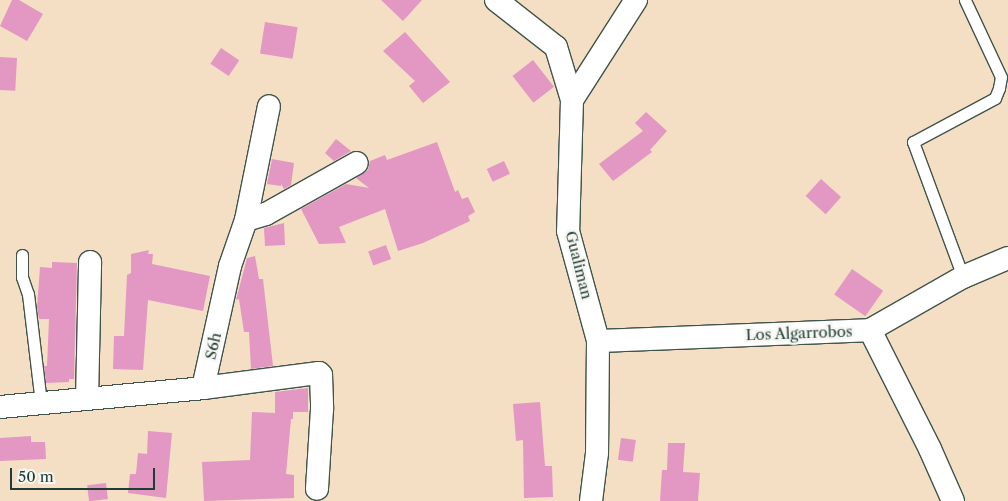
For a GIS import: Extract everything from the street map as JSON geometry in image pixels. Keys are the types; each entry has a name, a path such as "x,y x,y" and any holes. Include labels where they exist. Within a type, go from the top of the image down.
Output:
{"street":[{"name":"Gualiman","path":"496,0 556,47 572,100 568,231 598,341 597,454 590,501"},
{"path":"572,100 636,0"},
{"name":"S6h","path":"203,388 230,266 246,220 270,106"},
{"path":"246,220 266,214 357,163"},
{"path":"870,330 963,277 1008,258"},
{"path":"87,398 90,262"},
{"name":"Los Algarrobos","path":"598,341 870,330 930,449 953,501"},
{"path":"0,407 203,388 319,373 321,378 322,409 317,489"}],"lane":[{"path":"963,277 913,142 995,98 999,88 1001,77 966,0"},
{"path":"22,255 22,277 28,294 41,403"}],"building":[{"path":"12,0 19,0 43,14 27,41 0,26"},
{"path":"381,0 422,0 403,21"},
{"path":"265,22 298,27 293,59 260,54"},
{"path":"405,32 450,82 423,103 409,86 415,81 383,51"},
{"path":"221,48 239,60 229,76 210,64"},
{"path":"0,57 17,58 15,91 0,90"},
{"path":"533,60 554,87 533,103 513,76"},
{"path":"646,112 667,131 650,150 652,152 613,181 599,164 643,131 635,123"},
{"path":"336,139 351,151 334,161 325,153"},
{"path":"437,142 455,192 458,190 462,199 468,197 475,212 468,216 470,221 423,243 398,251 385,209 339,227 346,243 319,244 301,209 346,184 369,188 356,178 368,170 370,161 385,155 387,160"},
{"path":"272,159 294,163 291,185 284,189 281,184 281,186 267,184"},
{"path":"504,161 510,174 493,182 487,169"},
{"path":"821,179 841,197 826,214 806,196"},
{"path":"284,223 285,245 265,246 264,228"},
{"path":"386,245 391,259 373,266 368,251"},
{"path":"149,250 148,254 153,254 152,264 210,276 203,311 148,300 143,370 113,369 114,336 124,336 127,275 131,273 131,254"},
{"path":"255,256 259,279 263,279 273,366 251,369 249,332 244,332 239,299 236,300 247,258"},
{"path":"52,262 77,263 74,379 69,379 69,382 46,383 44,366 47,366 49,319 39,319 37,308 40,267 52,268"},
{"path":"852,269 883,291 865,316 834,294"},
{"path":"308,388 308,412 293,412 293,419 291,419 286,474 294,475 294,498 204,501 202,462 250,460 252,412 275,413 275,392"},
{"path":"540,402 545,466 552,466 553,497 524,498 523,440 516,441 513,404"},
{"path":"148,431 172,433 166,498 128,493 130,474 136,474 138,453 147,454"},
{"path":"31,436 31,442 45,442 46,459 0,461 0,438"},
{"path":"621,438 636,440 633,462 618,460"},
{"path":"668,443 685,443 683,472 700,473 698,501 660,501 662,470 667,470"},
{"path":"106,483 108,499 89,501 87,485"}]}
